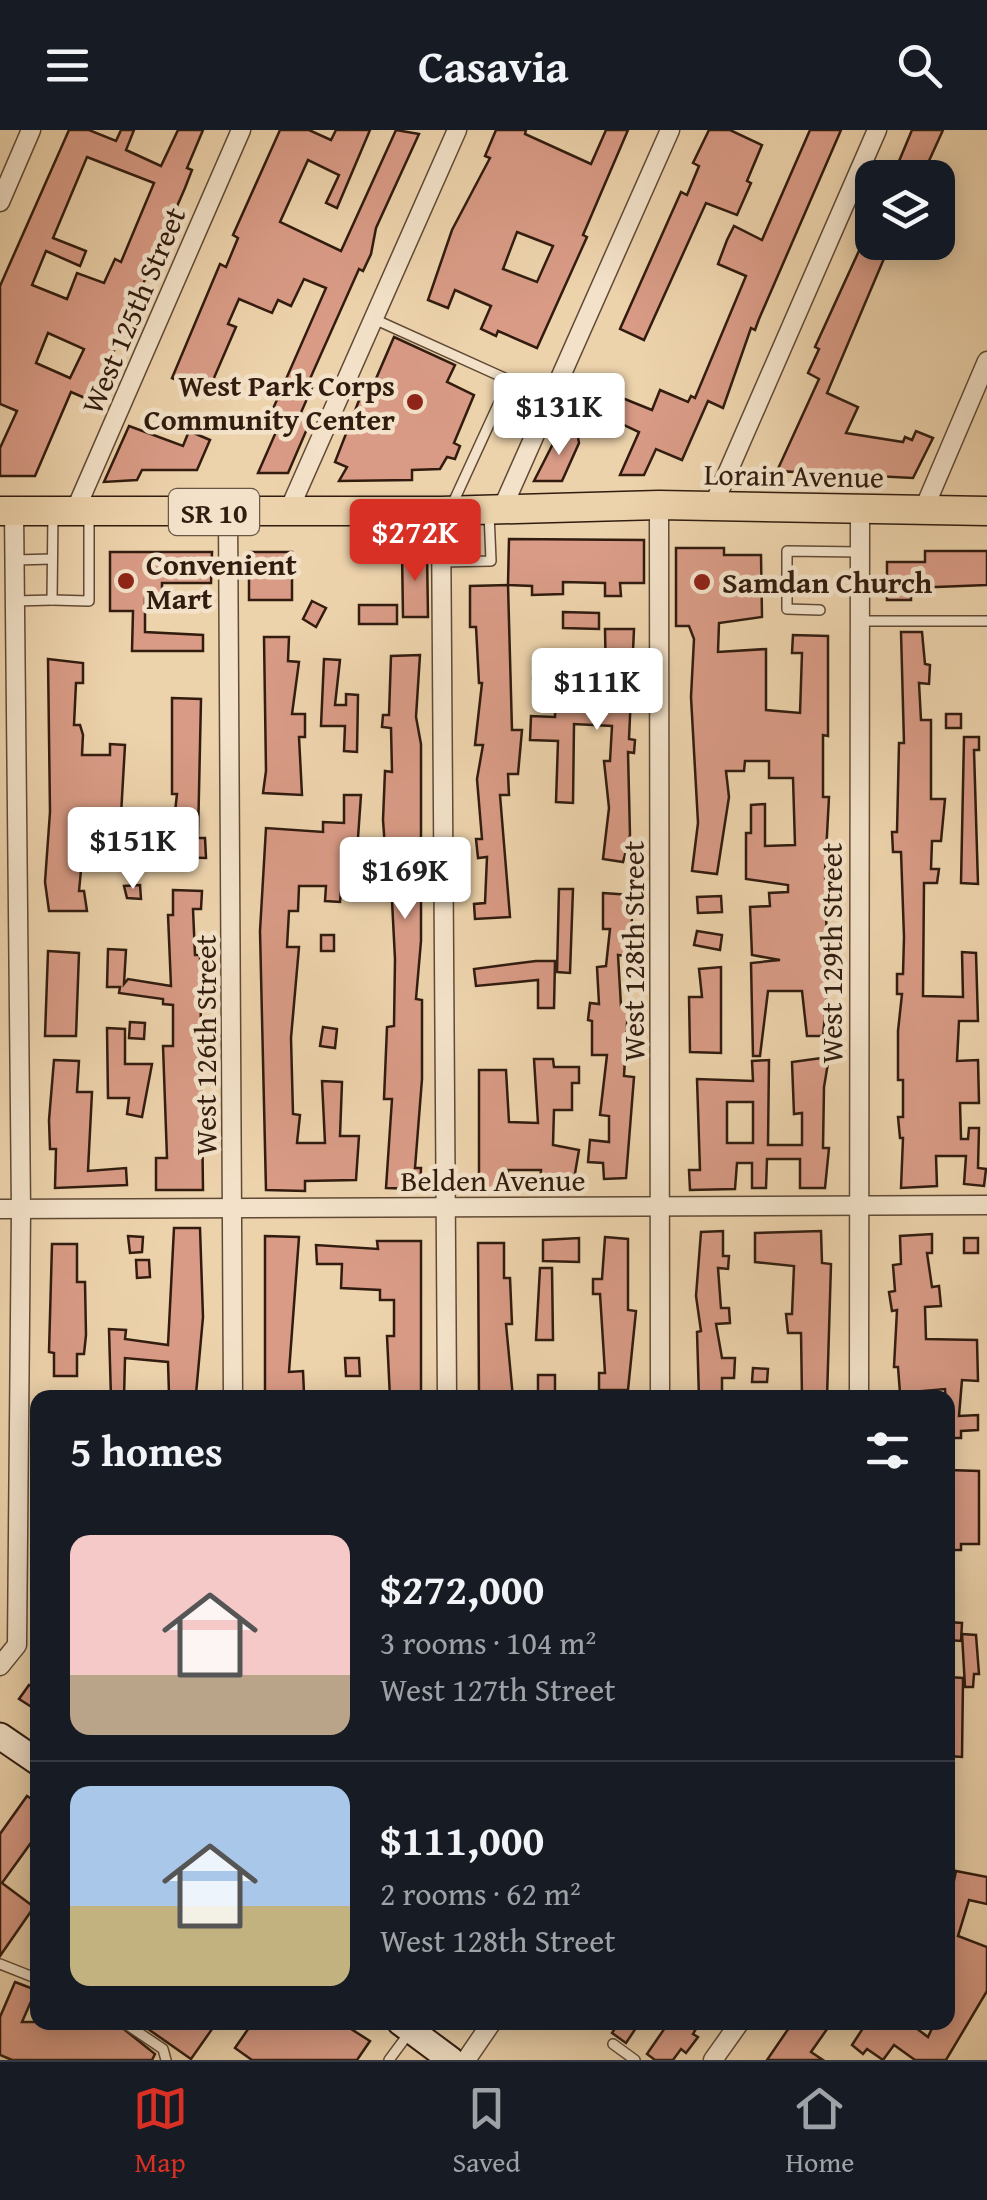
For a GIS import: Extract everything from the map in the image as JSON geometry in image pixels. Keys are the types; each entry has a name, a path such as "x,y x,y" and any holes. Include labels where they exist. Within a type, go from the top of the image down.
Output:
{"main road":[{"name":"Lorain Avenue","path":"7,511 445,511 659,505 987,511"}],"street":[{"path":"0,202 31,130"},
{"name":"West 125th Street","path":"73,511 241,130"},
{"path":"289,510 458,130"},
{"path":"495,510 550,399 670,130"},
{"path":"713,506 878,130"},
{"path":"923,510 987,361"},
{"name":"West 128th Street","path":"659,505 660,1390"},
{"name":"West 129th Street","path":"858,1390 860,509"},
{"path":"0,1666 16,1645 20,1210 15,600 7,511"},
{"path":"445,511 442,562 446,1390"},
{"name":"West 126th Street","path":"228,512 233,1390"},
{"name":"Belden Avenue","path":"0,1209 987,1205"},
{"path":"0,1736 30,1757"},
{"path":"410,2030 451,2060"},
{"path":"466,2060 487,2030"},
{"path":"713,2060 734,2030"}],"lane":[{"path":"374,319 550,399"},
{"path":"445,511 509,380"},
{"path":"442,562 490,561 495,510"},
{"path":"52,600 52,560 73,511"},
{"path":"15,600 88,601 73,511"},
{"path":"820,610 787,610 788,551 860,552"},
{"path":"14,560 52,560"},
{"path":"860,622 987,621"},
{"path":"0,1964 30,1976"},
{"path":"136,2030 163,2049 166,2060"},
{"path":"389,2060 403,2030"},
{"path":"613,2044 635,2060"}],"building":[{"path":"69,130 89,130 116,141 121,130 134,130 126,150 161,166 178,130 203,130 187,168 192,170 185,188 92,401 71,392 35,476 0,476 0,448 17,411 0,404 0,286","holes":["87,157 154,183 121,262 115,259 104,283 77,273 67,299 32,285 46,251 80,266 86,251 53,238","48,333 84,349 70,378 36,363"]},
{"path":"280,130 309,130 331,140 336,130 370,130 337,208 326,203 339,175 308,160 280,222 341,251 396,130 419,134 376,228 371,254 363,271 359,269 309,381 314,383 299,417 310,422 288,473 258,473 283,416 272,411 326,288 304,279 291,306 278,300 272,313 239,299 228,324 236,327 207,394 172,378 220,264 226,267 238,238 233,235"},
{"path":"496,130 526,130 525,134 591,164 606,130 628,130 583,235 587,237 537,348 498,331 496,336 481,329 491,306 455,290 448,308 428,300 452,230 490,158 485,156","holes":["517,232 553,246 537,282 503,269"]},
{"path":"709,130 730,130 762,145 747,181 751,183 737,215 706,203 644,340 620,329 681,192 687,195 699,166 693,163"},
{"path":"810,130 841,130 755,330 751,328 723,408 708,401 682,460 656,449 644,475 620,475 639,432 579,404 588,384 652,410 660,390 688,402 691,396 695,398 746,276 718,264 727,240 734,226 762,240"},
{"path":"912,130 943,130 929,160 900,160"},
{"path":"855,260 883,260 827,393 858,407 846,433 903,442 905,437 912,440 916,431 933,438 913,478 777,471 819,379 808,373 819,349 815,347"},
{"name":"West Park Corps Community Center","path":"394,337 455,365 447,382 474,395 454,443 460,446 455,459 447,457 440,469 412,470 412,480 339,481 347,467 335,462 365,385 372,388"},
{"path":"129,426 183,446 189,431 210,440 197,470 142,470 137,480 104,482"},
{"path":"560,430 578,437 579,443 562,481 534,481"},
{"path":"509,539 644,540 644,583 620,583 621,596 605,596 605,583 563,582 563,594 532,595 532,586 508,585"},
{"path":"676,548 724,548 724,555 761,555 762,617 719,623 718,652 766,649 766,710 800,713 802,653 792,653 793,635 828,636 828,736 823,735 823,797 829,797 825,872 828,986 823,1036 807,1036 802,991 768,991 760,1056 753,1056 751,963 780,960 752,955 750,907 770,906 769,893 788,892 788,885 746,879 746,833 751,833 751,805 765,804 765,846 795,845 793,778 769,778 769,761 745,761 744,771 726,771 729,797 717,874 692,871 698,823 691,697 694,639 689,626 676,626"},
{"path":"402,551 427,551 428,617 403,617"},
{"path":"925,551 987,551 987,585 911,588 911,600 887,600 887,562 925,562"},
{"path":"110,552 212,552 211,583 162,583 162,599 145,599 145,632 203,635 203,651 132,651 133,611 110,611"},
{"path":"249,552 292,552 292,600 249,600"},
{"path":"508,585 512,730 522,730 518,774 508,774 509,795 500,795 510,917 475,919 474,904 485,903 487,857 478,858 476,839 482,839 477,779 483,745 475,745 482,683 476,627 470,627 470,586"},
{"path":"312,601 326,608 316,627 303,619"},
{"path":"359,605 397,605 397,624 359,624"},
{"path":"563,612 599,613 599,629 563,628"},
{"path":"605,629 634,629 629,739 635,740 634,753 628,752 630,835 623,862 603,859 609,808 604,761 610,761 612,726 574,724 573,803 556,802 558,741 530,740 531,716 555,717 556,674 606,682"},
{"path":"901,632 922,632 925,664 930,665 929,684 919,683 921,720 931,720 931,799 945,799 941,841 932,841 931,869 939,869 937,883 924,883 923,996 963,997 962,952 976,953 978,1021 959,1021 957,1061 978,1060 979,1103 960,1103 961,1139 968,1139 969,1128 979,1128 978,1168 986,1169 984,1186 964,1184 966,1156 936,1156 937,1186 901,1188 903,1138 898,1117 903,1117 903,1080 898,1080 898,1031 902,994 897,994 897,974 903,974 904,937 901,852 893,852 892,832 897,832 899,743 904,743"},
{"path":"264,637 289,637 288,661 299,662 292,714 305,714 305,737 299,737 302,795 263,793"},
{"path":"420,655 416,717 421,744 421,941 416,999 422,1000 422,1079 415,1168 421,1168 420,1189 386,1188 392,1099 384,1099 387,1027 394,1026 391,881 395,849 385,848 385,771 392,772 391,728 382,727 383,715 389,715 391,656"},
{"path":"534,657 551,659 551,679 533,679"},
{"path":"48,659 83,663 83,683 76,683 74,725 80,725 83,735 82,755 110,755 110,744 125,745 121,815 126,815 126,850 151,850 150,864 82,860 79,891 84,891 87,911 49,911 45,882 50,812"},
{"path":"324,659 340,660 335,705 346,705 346,694 358,695 357,752 344,751 345,726 321,726"},
{"path":"172,698 201,699 198,838 205,838 206,858 170,857 177,794 172,794"},
{"path":"946,714 961,714 961,728 946,728"},
{"path":"964,737 979,737 979,750 974,750 978,884 961,883"},
{"path":"344,795 361,795 357,852 362,852 361,869 343,867 340,902 325,901 326,886 299,886 298,911 289,911 287,947 299,947 291,1038 293,1114 300,1115 297,1143 325,1143 322,1081 342,1082 340,1136 359,1136 356,1180 305,1181 305,1191 266,1190 260,931 266,828 323,832 323,822 344,823"},
{"path":"140,885 141,899 127,898 124,886"},
{"path":"559,889 573,889 570,973 557,972"},
{"path":"173,890 202,891 201,909 193,909 195,955 200,955 203,1190 156,1190 156,1158 167,1158 163,1046 173,1046 173,1005 163,1004 163,999 119,993 120,987 107,987 108,949 126,950 124,984 128,979 171,986 168,915 173,915"},
{"path":"603,893 631,895 633,957 618,955 621,1006 628,1007 624,1076 634,1077 626,1178 604,1179 603,1163 588,1162 590,1140 609,1142 609,1116 600,1115 607,1055 592,1055 592,1021 588,1020 590,1003 599,1004 597,967 606,966 610,929 603,929"},
{"path":"721,896 722,912 698,913 697,897"},
{"path":"697,931 722,935 720,950 694,945"},
{"path":"321,935 334,935 334,951 321,951"},
{"path":"48,951 79,953 76,1036 45,1036"},
{"path":"555,961 554,1008 538,1008 538,980 476,986 474,969"},
{"path":"721,967 721,1053 690,1052 689,997 702,997 699,969"},
{"path":"130,1022 145,1023 144,1039 129,1038"},
{"path":"323,1027 337,1029 335,1048 320,1046"},
{"path":"107,1028 125,1029 125,1064 152,1064 142,1117 127,1114 129,1098 108,1098"},
{"path":"829,1057 824,1087 823,1148 829,1148 825,1188 800,1188 800,1159 767,1159 766,1188 752,1188 752,1163 737,1163 735,1189 690,1190 689,1170 700,1170 697,1079 753,1081 752,1061 769,1060 768,1145 802,1145 802,1113 794,1114 792,1062","holes":["727,1102 753,1102 753,1143 727,1143"]},
{"path":"534,1059 553,1059 554,1067 579,1067 579,1083 572,1083 572,1110 554,1110 553,1145 579,1150 573,1185 540,1185 541,1170 508,1170 507,1191 479,1190 479,1070 506,1070 509,1122 538,1123"},
{"path":"54,1060 79,1061 77,1092 92,1092 88,1171 126,1168 127,1185 55,1188 56,1149 50,1149 49,1120"},
{"path":"174,1228 200,1228 203,1317 196,1390 169,1390 168,1362 125,1358 124,1390 111,1390 109,1329 126,1330 125,1339 168,1345"},
{"path":"723,1231 723,1256 729,1256 728,1269 718,1268 721,1308 729,1308 730,1323 716,1324 722,1358 735,1358 734,1378 722,1378 722,1390 699,1390 697,1332 701,1331 696,1296 701,1232"},
{"path":"821,1231 822,1263 831,1264 827,1390 802,1390 801,1333 788,1333 786,1314 792,1314 794,1266 755,1262 755,1233"},
{"path":"932,1234 932,1253 927,1253 932,1287 939,1286 941,1306 925,1307 926,1339 977,1340 978,1381 962,1380 959,1416 978,1415 978,1430 961,1431 961,1438 955,1438 955,1390 900,1390 898,1367 894,1367 897,1310 892,1311 889,1292 895,1291 893,1265 901,1264 900,1236"},
{"path":"128,1236 143,1237 142,1252 130,1253"},
{"path":"265,1236 299,1237 289,1372 303,1371 304,1390 265,1390"},
{"path":"605,1237 628,1239 628,1310 636,1311 628,1390 599,1390 599,1373 605,1373 600,1294 593,1294 593,1279 602,1279"},
{"path":"579,1238 579,1262 543,1261 543,1240"},
{"path":"964,1238 978,1238 978,1253 964,1253"},
{"path":"377,1241 421,1241 421,1390 390,1390 387,1336 394,1336 394,1300 380,1300 380,1290 341,1288 342,1264 317,1264 316,1245 378,1249"},
{"path":"478,1243 504,1243 504,1278 510,1278 512,1324 506,1324 512,1390 479,1390"},
{"path":"52,1244 77,1244 77,1282 85,1282 86,1335 84,1354 77,1354 77,1376 54,1376 54,1353 49,1352"},
{"path":"136,1260 149,1260 150,1277 137,1278"},
{"path":"540,1268 552,1268 553,1340 536,1340"},
{"path":"345,1358 359,1358 360,1376 346,1376"},
{"path":"753,1368 768,1369 767,1382 752,1382"},
{"path":"538,1375 555,1375 555,1390 538,1390"},
{"path":"955,1470 979,1471 979,1544 961,1544 961,1550 955,1550"},
{"path":"955,1622 962,1623 961,1641 955,1641"},
{"path":"962,1634 976,1635 979,1674 974,1674 973,1687 965,1687"},
{"path":"955,1677 963,1678 962,1757 955,1756"},
{"path":"29,1685 30,1686 30,1706 19,1699"},
{"path":"27,1796 30,1798 30,1844 2,1883 30,1904 30,1913 0,1956 0,1834"},
{"path":"956,1871 987,1877 987,1904 969,1900 958,1936 987,1947 987,1991 946,2060 915,2060 894,2045 883,2060 867,2049 863,2054 852,2045 862,2030 919,2030 928,2037 931,2030 955,2030"},
{"path":"15,1982 30,1988 30,2004 22,2022 30,2022 30,2030 125,2030 155,2054 152,2060 12,2060 0,2055 0,2017"},
{"path":"149,2030 211,2030 191,2059"},
{"path":"247,2030 353,2030 370,2041 357,2060 252,2060 235,2048"},
{"path":"614,2030 635,2030 626,2043 612,2033"},
{"path":"664,2030 695,2030 693,2034 698,2037 686,2053 681,2049 673,2060 655,2060 647,2054"},
{"path":"788,2030 826,2030 811,2052 823,2060 767,2060"}],"place":[{"name":"West Park Corps Community Center","path":"415,402"},
{"name":"Convenient Mart","path":"126,581"},
{"name":"Samdan Church","path":"702,582"}]}
